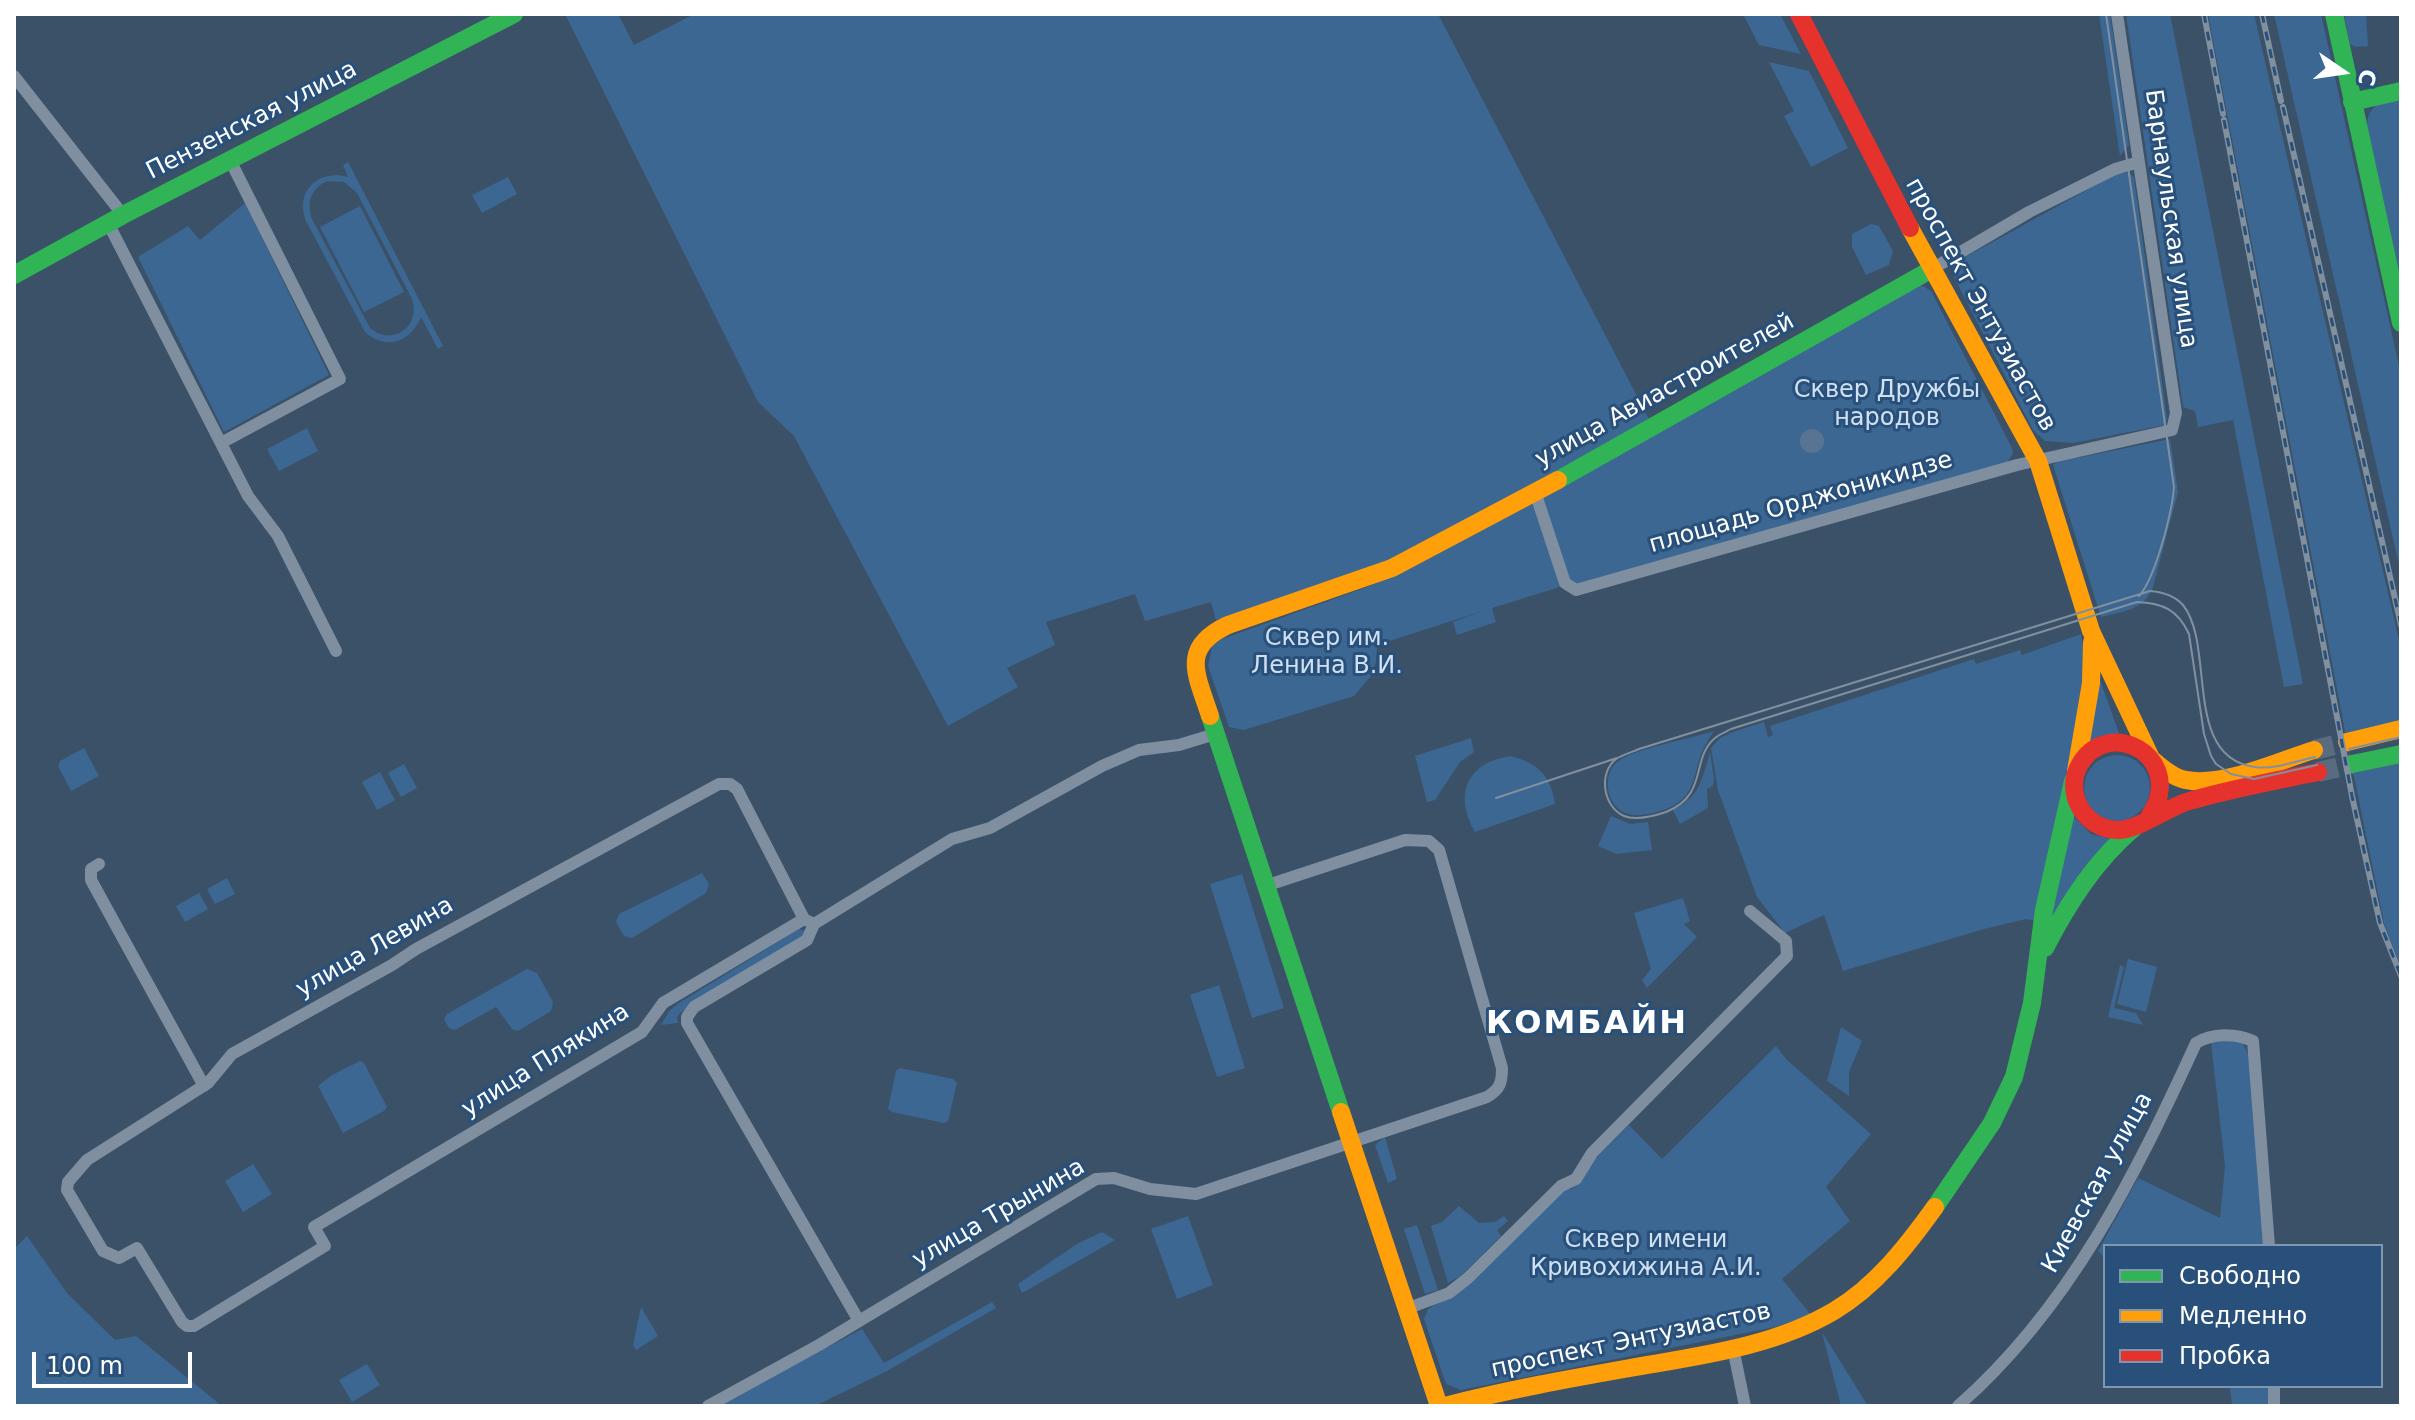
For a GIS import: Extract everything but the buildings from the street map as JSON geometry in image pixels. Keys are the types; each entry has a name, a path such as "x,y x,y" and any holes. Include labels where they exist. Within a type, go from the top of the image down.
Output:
{"main road":[{"name":"Пензенская улица","path":"14,275 115,219 514,14"},
{"name":"проспект Энтузиастов","path":"1799,14 1932,269 2038,461 2091,631 2161,780 2159,800 2144,821 2100,858 2059,918 2040,958"},
{"path":"2334,14 2401,323"},
{"path":"2352,102 2401,91"},
{"name":"улица Авиастроителей","path":"1215,734 1194,667 1194,657 1204,639 1228,625 1392,568 1535,492 1932,269"},
{"name":"проспект Энтузиастов","path":"1442,1406 1733,1348 1800,1328 1836,1311 1881,1276 1909,1244 1984,1135 2007,1095 2024,1037 2040,958 2041,931 2074,777 2091,683 2091,631"},
{"path":"2347,742 2401,729"},
{"path":"1215,734 1406,1309 1442,1406"},
{"path":"2314,750 2208,780 2169,774 2152,758 2128,743 2112,742 2089,752 2074,777 2076,803 2095,825 2117,830 2213,794 2318,772"},
{"path":"2352,764 2401,754"}],"street":[{"name":"Барнаульская улица","path":"2117,14 2176,413 2172,430"},
{"path":"14,76 115,219 248,496 278,536 336,651"},
{"path":"221,443 340,379 230,160"},
{"name":"улица Авиастроителей","path":"1932,269 2029,212 2115,169 2139,162"},
{"name":"площадь Орджоникидзе","path":"1535,492 1565,583 1576,590 2017,465 2172,430"},
{"name":"улица Плякина","path":"66,1185 103,1251 119,1258 137,1248 187,1326 194,1326 325,1246 314,1227 642,1032 663,1003 952,839 990,828 1102,766 1139,750 1179,745 1215,734"},
{"name":"улица Левина","path":"66,1185 87,1160 213,1079 232,1054 416,949 719,784 730,784 737,789 809,922"},
{"name":"улица Трынина","path":"708,1406 771,1373 1096,1179 1114,1178 1150,1189 1196,1194 1487,1097 1496,1091 1502,1083 1502,1068 1439,850 1429,841 1405,840 1265,886"},
{"path":"99,864 91,869 91,880 204,1086"},
{"path":"1406,1309 1449,1293 1459,1286 1561,1186 1576,1179 1592,1153 1787,956 1786,941 1750,911"},
{"path":"809,922 807,940 694,1007 687,1017 687,1023 859,1321"},
{"name":"Киевская улица","path":"1958,1406 2030,1333 2064,1289 2096,1241 2156,1132 2196,1043 2206,1037 2243,1036 2253,1041 2269,1244"},
{"path":"1733,1348 1745,1406"}],"green space":[{"path":"565,14 618,14 634,45 694,14 1438,14 1650,421 1388,563 1216,620 1211,602 1145,621 1135,594 1046,622 1055,645 1007,668 1018,687 948,726 794,436 758,402"},
{"path":"1743,14 1780,14 1801,54 1759,45"},
{"path":"2099,14 2110,14 2129,145 2120,156"},
{"path":"2126,14 2170,14 2303,684 2284,687 2233,420 2198,427 2195,411 2183,407"},
{"path":"2208,14 2254,14 2401,649 2401,724 2346,736"},
{"path":"2274,14 2321,14 2401,375 2401,574"},
{"path":"2344,14 2366,14 2368,46 2350,44"},
{"path":"1769,62 1809,71 1848,148 1811,167 1784,116 1794,111"},
{"path":"2401,96 2399,271 2367,124 2374,107"},
{"path":"348,162 443,346 438,349 421,317 411,333 397,341 381,341 365,332 306,221 303,200 306,192 319,179 337,175 348,177 343,165","holes":["327,181 344,182 357,193 412,299 412,318 403,331 395,335 378,333 370,328 312,219 310,202 317,188"]},
{"path":"2130,173 2134,178 2167,419 2165,425 2073,443 2045,441 2033,430 1954,277 1954,270 1960,260 2116,174"},
{"path":"508,177 517,194 482,213 472,195"},
{"path":"245,203 329,375 224,432 138,257 188,226 200,240"},
{"path":"360,206 404,292 364,312 320,227"},
{"path":"1871,224 1879,226 1893,251 1889,265 1866,275 1852,247 1852,234"},
{"name":"Сквер Дружбы народов","path":"1915,286 1931,291 2012,448 2013,454 2005,465 1577,584 1571,582 1542,506 1543,497"},
{"path":"307,428 318,451 279,471 267,449"},
{"path":"2170,439 2178,492 2153,587 2138,605 2101,617 2053,465"},
{"name":"Сквер им. Ленина В.И.","path":"1534,503 1563,586 1492,608 1496,622 1457,635 1453,622 1486,610 1377,645 1371,676 1354,696 1244,730 1229,727 1208,666 1212,646 1222,639 1370,586"},
{"path":"2081,634 2085,658 2083,703 2037,921 2026,919 1984,929 1843,971 1824,915 1785,933 1757,897 1718,790 1711,748 1720,738 1764,722 1768,737 1773,735 1770,726 1974,659 1976,664 2020,650 2022,655"},
{"path":"2100,680 2120,736 2086,747"},
{"path":"1714,731 1702,752 1691,786 1679,802 1645,815 1631,815 1614,805 1608,778 1621,759"},
{"path":"1471,738 1474,752 1460,762 1435,800 1427,802 1415,756"},
{"path":"84,748 99,776 71,791 58,766 60,761"},
{"path":"1710,752 1714,778 1713,786 1707,789 1708,808 1680,824 1673,810 1694,793"},
{"path":"2117,755 2140,765 2150,788 2140,811 2117,821 2094,811 2084,788 2094,765"},
{"path":"1511,756 1542,772 1555,804 1475,832 1465,805 1468,782 1484,765"},
{"path":"2401,762 2401,968 2384,923 2353,771"},
{"path":"404,764 417,788 401,797 388,773"},
{"path":"380,772 395,800 377,810 362,782"},
{"path":"2072,815 2091,834 2111,839 2046,930"},
{"path":"1611,816 1630,824 1648,822 1652,850 1616,854 1598,846"},
{"path":"702,873 709,884 706,893 632,938 624,936 616,922 619,914"},
{"path":"1242,874 1284,1008 1252,1018 1210,884"},
{"path":"227,878 235,894 215,904 207,889"},
{"path":"199,893 208,909 185,922 176,906"},
{"path":"1683,898 1690,921 1684,924 1697,937 1647,988 1642,980 1651,969 1634,913"},
{"path":"799,929 805,931 803,938 681,1012 677,1017 678,1023 661,1025 670,1010 679,1003"},
{"path":"2128,959 2157,967 2146,1012 2117,1004"},
{"path":"2120,965 2124,967 2114,1008 2136,1013 2143,1025 2108,1017"},
{"path":"527,969 537,973 553,1002 551,1011 518,1031 512,1029 496,1007 455,1030 449,1028 444,1019 447,1014"},
{"path":"1219,985 1245,1068 1217,1077 1190,995"},
{"path":"1841,1027 1862,1041 1849,1072 1849,1096 1827,1081"},
{"path":"2236,1040 2243,1043 2249,1057 2265,1244 2103,1244 2103,1256 2098,1251 2138,1178 2220,1218 2225,1166 2211,1042"},
{"name":"Сквер имени Кривохижина А.И.","path":"1776,1046 1787,1060 1871,1134 1826,1187 1850,1221 1782,1279 1811,1315 1775,1327 1461,1390 1446,1384 1424,1319 1428,1309 1467,1286 1563,1189 1572,1189 1581,1181 1589,1165 1629,1125 1662,1159"},
{"path":"360,1061 364,1063 387,1107 343,1133 318,1086"},
{"path":"900,1068 953,1079 957,1083 948,1121 944,1123 888,1109 896,1071"},
{"path":"1385,1137 1397,1179 1388,1183 1375,1145"},
{"path":"253,1164 272,1194 243,1212 225,1181"},
{"path":"1459,1206 1479,1223 1495,1222 1504,1216 1508,1221 1497,1230 1501,1236 1462,1275 1448,1283 1431,1226 1442,1222"},
{"path":"1188,1216 1213,1285 1177,1299 1151,1229"},
{"path":"1417,1225 1438,1290 1425,1294 1404,1229"},
{"path":"1102,1232 1115,1240 1022,1293 1018,1284 1077,1244"},
{"path":"27,1236 67,1293 115,1340 136,1336 222,1406 14,1406 14,1249"},
{"path":"992,1302 996,1308 887,1371 821,1403 812,1406 717,1406 862,1329 884,1363"},
{"path":"641,1307 658,1336 636,1350 633,1345"},
{"path":"1822,1332 1868,1406 1841,1406"},
{"path":"367,1364 380,1385 352,1402 339,1380"},
{"path":"2230,1388 2270,1388 2271,1406 2232,1406"}],"shaded area":[{"path":"1812,429 1821,432 1824,441 1821,450 1812,453 1803,450 1800,441 1803,432"}],"tunnel":[{"path":"2314,750 2347,742"},
{"path":"2318,772 2352,764"}],"tram line":[{"path":"2106,14 2174,487 2157,560 2139,596"},
{"path":"2315,757 2263,768 2232,759 2218,744 2209,723 2193,623 2180,602 2168,595 2150,591 1639,749 1610,765 1605,789 1611,805 1624,816 1639,818 1666,812 1679,805 1694,787 1707,747 1731,729 2137,602 2169,609 2189,634 2204,734 2216,764 2231,774 2254,779 2317,765"},
{"path":"2349,749 2401,737"},
{"path":"1496,798 1617,758"}],"railway":[{"path":"2204,14 2223,114"},
{"path":"2262,14 2281,101"},
{"path":"2283,107 2401,625"},
{"path":"2224,120 2352,796 2380,923 2401,976"}],"traffic: fast":[{"path":"14,275 123,215 514,14"},
{"path":"2334,14 2401,323"},
{"path":"2352,102 2401,91"},
{"path":"1558,480 1932,269"},
{"path":"1210,716 1341,1112"},
{"path":"2352,764 2401,754"},
{"path":"1935,1207 1992,1123 2014,1077 2032,1003 2044,910 2073,781"},
{"path":"2045,948 2084,883 2107,854 2135,827"}],"traffic: slow":[{"path":"1910,228 2038,461 2091,631 2150,756"},
{"path":"1210,716 1196,664 1197,653 1213,634 1228,625 1392,568 1558,480"},
{"path":"2076,771 2091,683 2092,642"},
{"path":"2347,742 2401,729"},
{"path":"2154,761 2186,780 2217,780 2314,750"},
{"path":"1341,1112 1439,1406"},
{"path":"1445,1406 1761,1342 1811,1323 1864,1290 1902,1250 1935,1207"}],"traffic: jam":[{"path":"1799,14 1910,228"},
{"path":"2149,817 2158,798 2159,778 2154,764 2145,753 2118,743 2104,744 2091,751 2075,775 2076,798 2080,808 2096,824 2118,830 2134,827 2186,802 2318,772"}],"district":[{"name":"КОМБАЙН","path":"1587,1025"}]}
